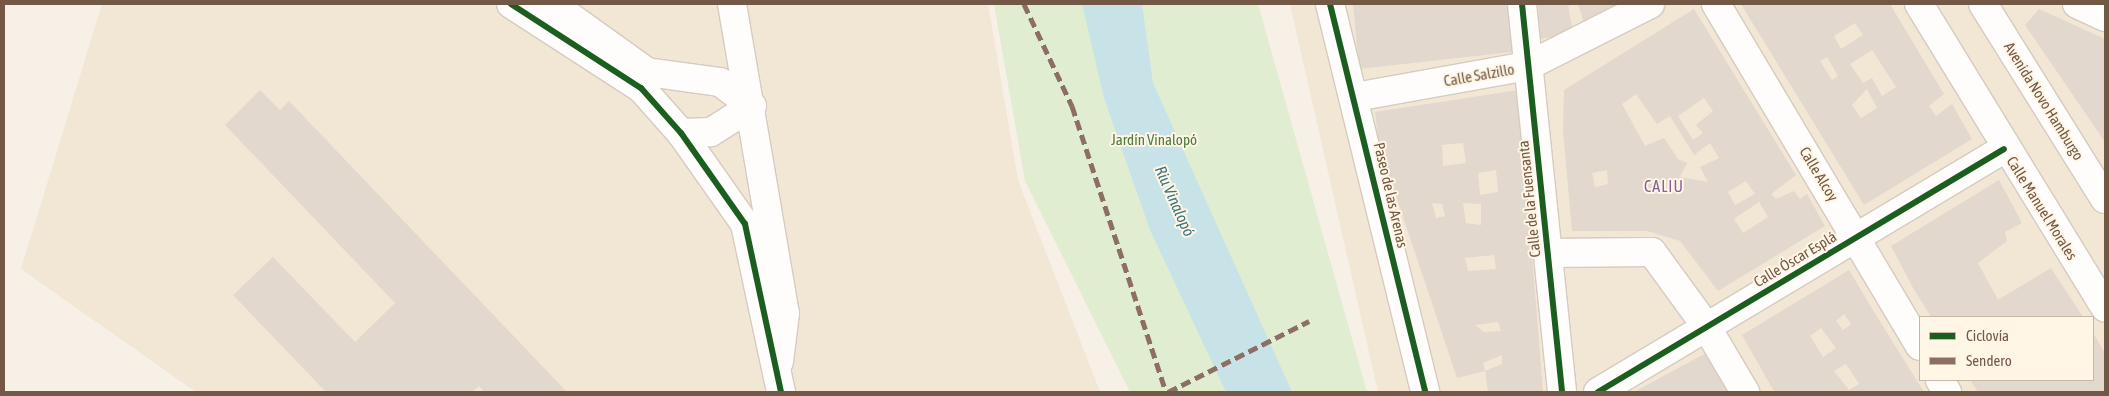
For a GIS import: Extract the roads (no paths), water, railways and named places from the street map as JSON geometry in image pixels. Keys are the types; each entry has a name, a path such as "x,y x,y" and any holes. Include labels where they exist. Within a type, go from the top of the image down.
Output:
{"street":[{"path":"511,4 640,88 680,133 745,224 764,325 780,382"},
{"path":"552,4 647,72 720,82 752,106"},
{"path":"732,4 752,106 785,314 780,382"},
{"name":"Paseo de las Arenas","path":"1330,4 1355,97 1426,392"},
{"name":"Calle de la Fuensanta","path":"1522,4 1562,392"},
{"name":"Calle Salzillo","path":"1355,97 1528,66 1650,4"},
{"name":"Calle Alcoy","path":"1716,4 1857,237 1919,344"},
{"name":"Calle Manuel Morales","path":"1919,4 2004,149 2105,308"},
{"name":"Avenida Novo Hamburgo","path":"1983,4 2105,199"},
{"path":"2076,4 2105,17"},
{"path":"680,133 711,132 752,106"},
{"name":"Calle Óscar Esplá","path":"1598,392 2004,149"},
{"path":"1548,253 1652,252 1706,326 1746,392"},
{"path":"1941,381 1947,392"}],"water":[{"name":"Riu Vinalopó","path":"1082,4 1142,4 1153,83 1292,392 1226,392 1150,230 1104,98"}],"district":[{"name":"CALIU","path":"1664,186"}],"park label":[{"name":"Jardín Vinalopó","path":"1154,140"}]}
